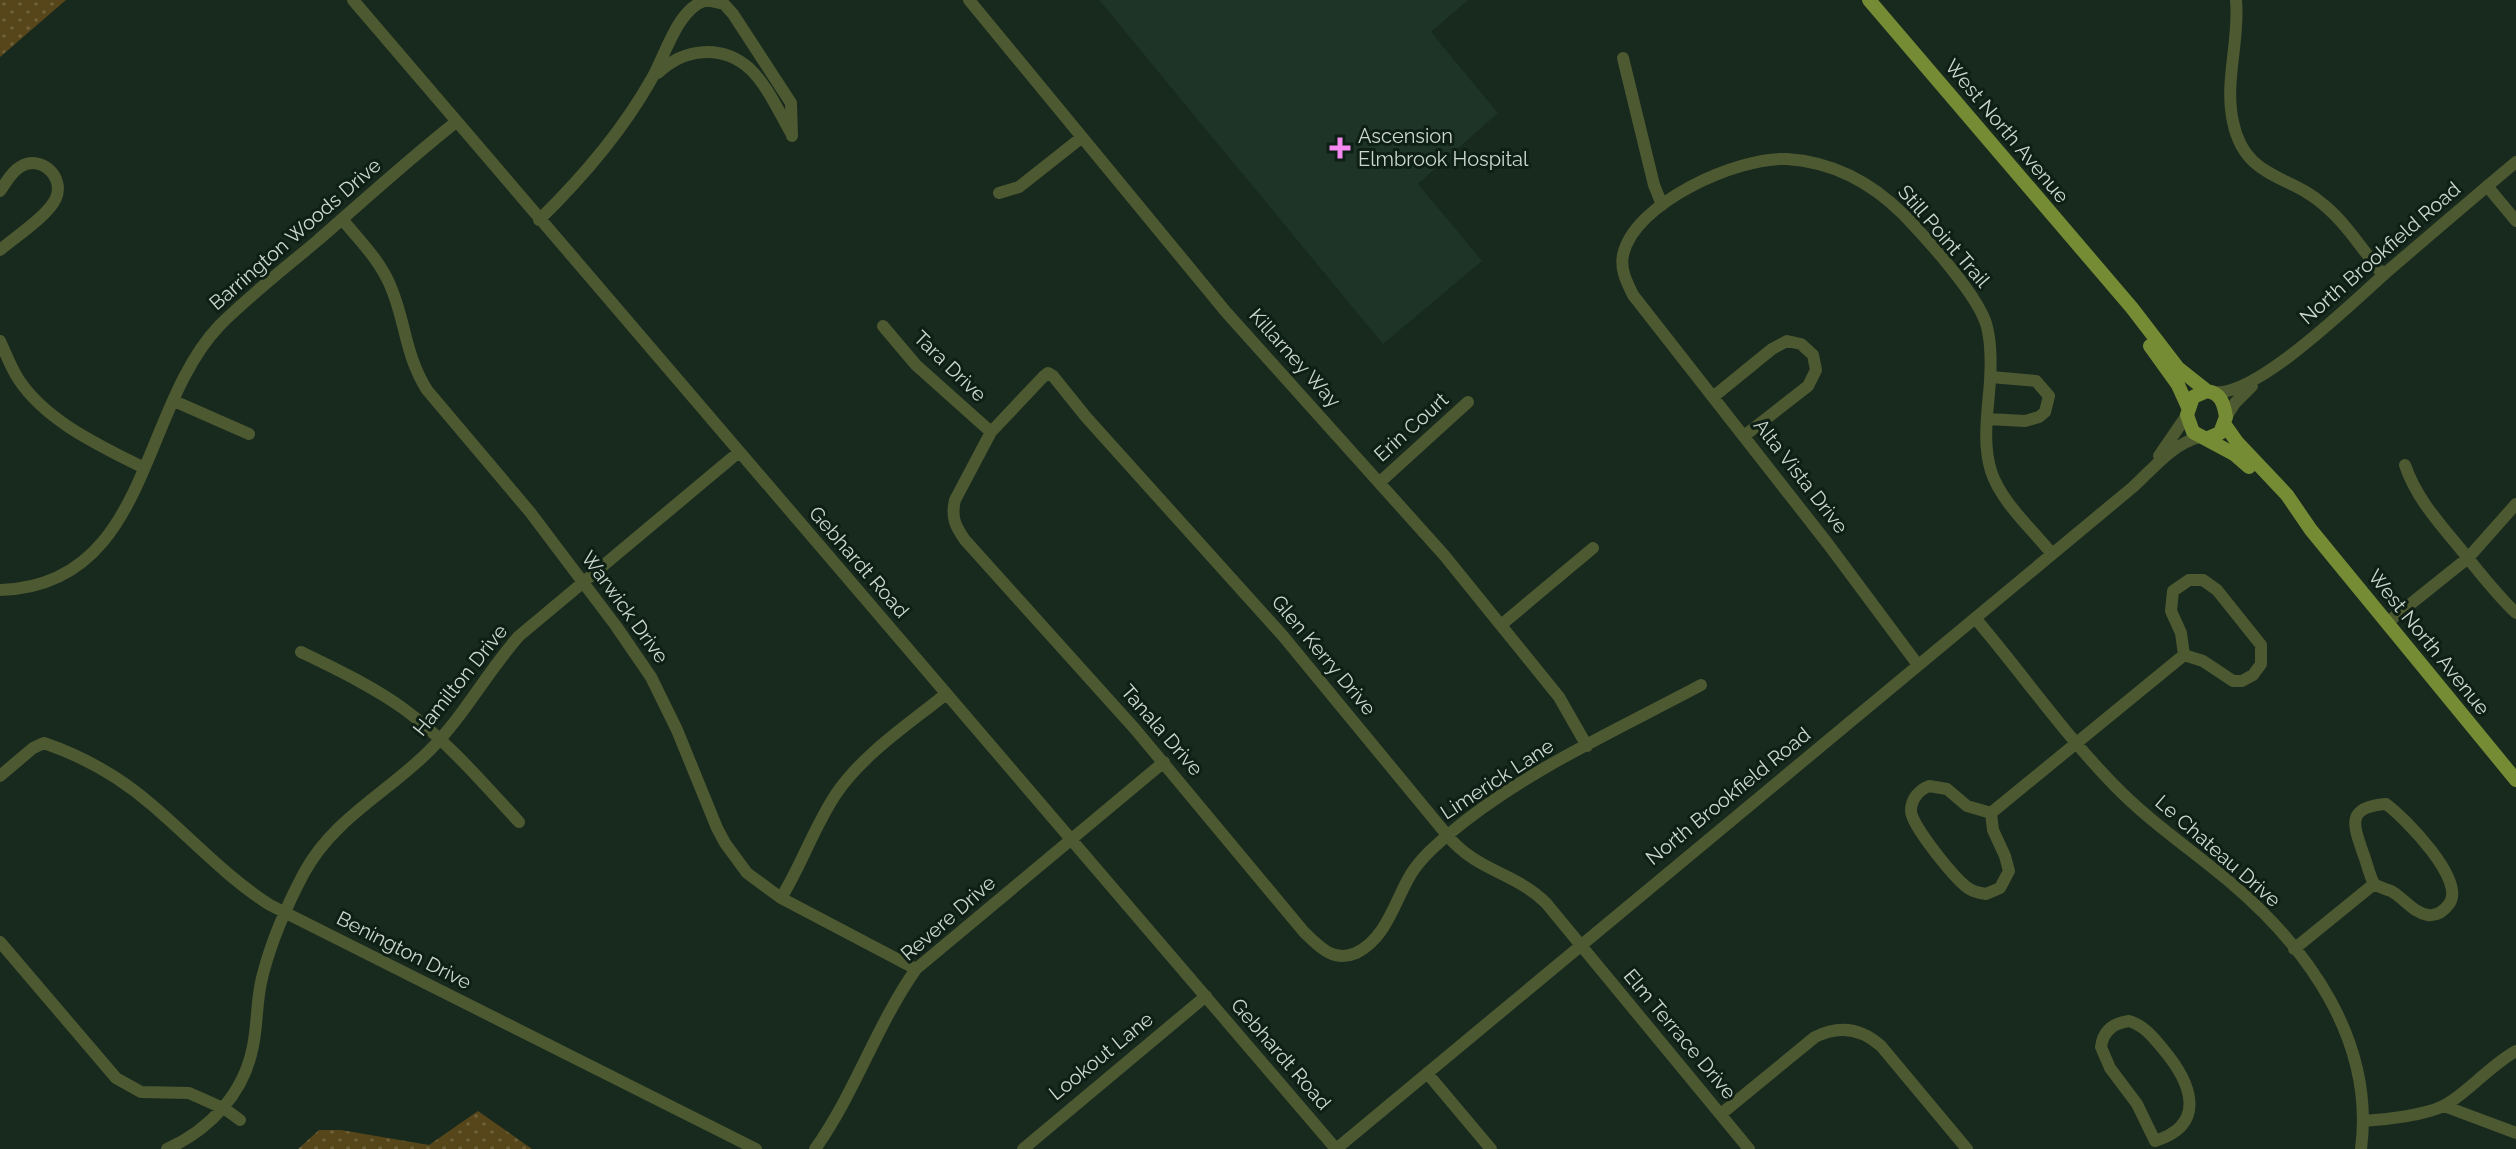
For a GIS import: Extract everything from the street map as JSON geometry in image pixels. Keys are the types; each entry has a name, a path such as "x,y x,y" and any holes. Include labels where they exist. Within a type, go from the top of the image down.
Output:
{"main road":[{"name":"West North Avenue","path":"1869,0 2178,368 2210,392"},
{"name":"West North Avenue","path":"2113,288 2180,387 2187,411"},
{"path":"2210,392 2223,402 2226,421 2214,437 2203,438 2189,426 2187,411 2193,397 2210,392"},
{"name":"West North Avenue","path":"2226,421 2237,442 2287,495 2311,530"},
{"name":"West North Avenue","path":"2203,438 2226,448 2243,461 2311,530 2516,780"}],"street":[{"name":"Gebhardt Road","path":"353,0 1336,1149"},
{"name":"Killarney Way","path":"969,0 1226,312 1380,482 1501,625 1559,697 1587,746"},
{"path":"2236,0 2230,90 2237,135 2260,168 2322,202 2383,275"},
{"path":"539,220 597,161 651,80 689,10 696,3 716,1 724,4 733,14 791,103 792,136 757,77 733,58 706,52 691,53 676,59 651,80"},
{"path":"1623,58 1654,185 1662,205"},
{"name":"Barrington Woods Drive","path":"0,590 38,585 82,563 105,542 119,522 194,359 220,326 456,122"},
{"path":"999,193 1019,187 1081,138"},
{"name":"Still Point Trail","path":"1649,315 1623,276 1622,257 1629,237 1662,205 1696,183 1723,170 1753,162 1785,159 1814,163 1862,181 1906,217 1979,308 1987,327 1991,377 1986,448 1994,479 2052,554"},
{"path":"0,191 19,167 30,162 43,165 53,174 58,185 56,198 45,212 0,250"},
{"name":"North Brookfield Road","path":"2210,392 2230,392 2297,351 2516,162"},
{"path":"2487,186 2516,221"},
{"name":"Warwick Drive","path":"342,219 371,253 386,278 414,369 427,390 530,512 651,677 725,843 747,873 781,898 916,969"},
{"name":"Alta Vista Drive","path":"1649,315 1918,665"},
{"name":"Tara Drive","path":"883,326 916,365 991,432"},
{"path":"0,341 19,379 36,400 90,439 144,468"},
{"path":"1713,397 1772,349 1787,341 1801,344 1813,355 1816,370 1808,386 1744,436"},
{"name":"North Brookfield Road","path":"2226,421 2241,396 2268,371"},
{"name":"Glen Kerry Drive","path":"991,432 1048,373 1053,376 1086,417 1283,636 1447,835 1472,860 1518,881 1538,895 1580,946"},
{"path":"1988,419 2034,420 2045,412 2049,396 2036,381 1991,377"},
{"path":"174,401 249,434"},
{"name":"Erin Court","path":"1380,482 1468,402"},
{"name":"North Brookfield Road","path":"2146,475 2187,411"},
{"name":"Tanala Drive","path":"991,432 952,510 953,520 965,540 1164,762 1316,945 1330,955 1340,957 1356,953"},
{"name":"North Brookfield Road","path":"1336,1149 2184,443 2203,438"},
{"name":"Hamilton Drive","path":"225,1109 250,1060 263,975 285,913 322,845 344,821 409,770 440,740 509,648 582,581 739,452"},
{"path":"2405,465 2418,495 2516,613"},
{"path":"2388,622 2468,558 2516,504"},
{"path":"1501,625 1593,548"},
{"path":"2189,580 2203,580 2217,590 2261,645 2261,664 2253,675 2242,681 2233,681 2203,661 2184,655 2181,633 2171,611 2173,591 2189,580"},
{"name":"Le Chateau Drive","path":"1975,618 2077,743 2146,817 2234,886 2294,949 2326,991 2348,1035 2357,1064 2363,1121 2361,1149"},
{"path":"301,652 380,693 406,711 440,740 519,822"},
{"path":"1991,813 2184,655"},
{"name":"Limerick Lane","path":"1356,953 1383,928 1410,875 1447,835 1525,780 1701,685"},
{"path":"781,898 821,818 846,781 889,740 946,694"},
{"name":"Benington Drive","path":"0,776 40,743 58,749 131,788 230,877 285,913 756,1149"},
{"name":"Revere Drive","path":"815,1149 838,1114 888,1014 916,969 1164,762"},
{"path":"1939,786 1967,806 1991,813 1993,830 2009,871 2000,888 1994,892 1980,893 1966,887 1948,866 1916,826 1910,811 1912,802 1922,789 1939,786"},
{"path":"2386,804 2399,814 2446,871 2453,884 2454,895 2443,911 2429,915 2415,910 2390,891 2374,884 2354,832 2357,815 2363,809 2386,804"},
{"path":"2294,949 2374,884"},
{"path":"1,946 116,1078 141,1092 189,1093 225,1109 240,1120"},
{"name":"Elm Terrace Drive","path":"1580,946 1749,1149"},
{"name":"Lookout Lane","path":"1023,1149 1206,996"},
{"path":"2129,1021 2145,1029 2168,1055 2187,1085 2189,1102 2184,1120 2168,1137 2152,1145 2137,1104 2110,1068 2101,1047 2107,1031 2122,1022 2129,1021"},
{"path":"1721,1114 1815,1037 1829,1030 1849,1029 1865,1034 1881,1046 1967,1149"},
{"path":"2363,1121 2393,1118 2444,1106 2492,1066 2516,1051"},
{"path":"1427,1073 1491,1149"},
{"path":"2444,1106 2516,1133"},
{"path":"167,1149 187,1140 225,1109"}],"shaded area":[{"path":"0,0 66,0 0,57"},
{"name":"Ascension Elmbrook Hospital","path":"1099,0 1468,0 1431,32 1498,113 1418,184 1482,261 1383,344"},
{"path":"478,1111 532,1149 298,1149 319,1130 341,1130 429,1145"}],"place":[{"name":"Ascension Elmbrook Hospital","path":"1340,148"}]}
